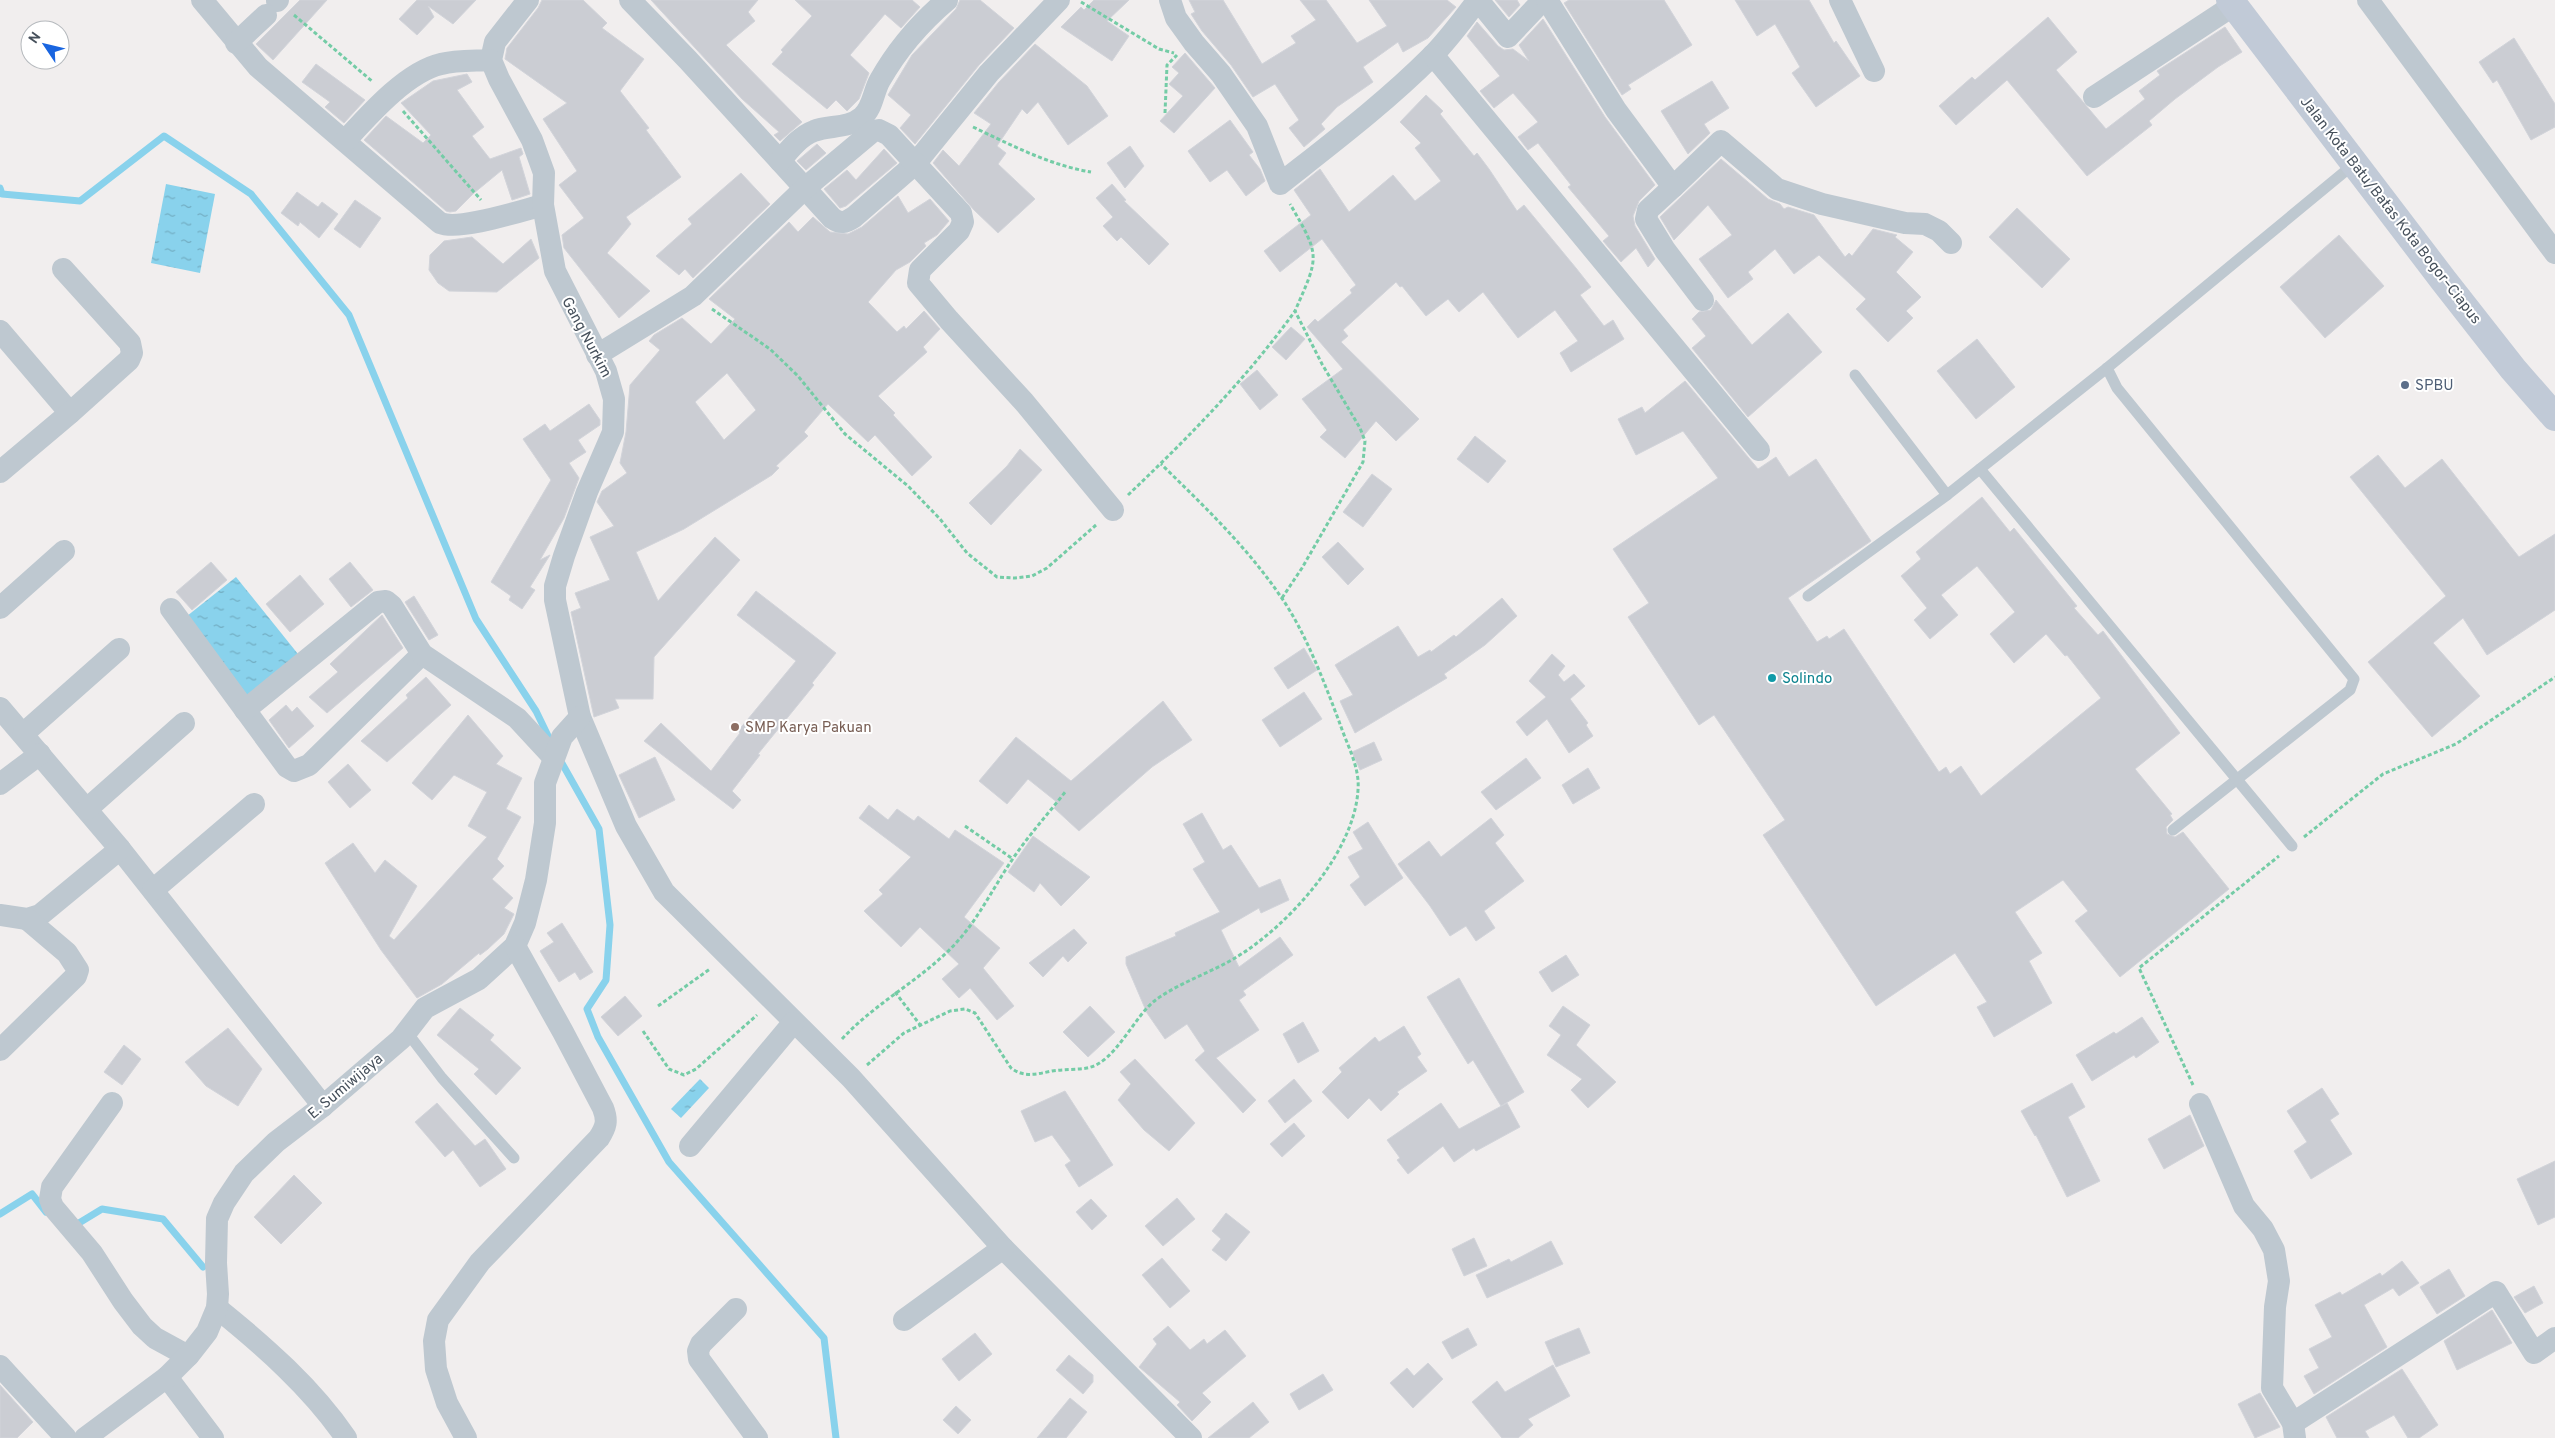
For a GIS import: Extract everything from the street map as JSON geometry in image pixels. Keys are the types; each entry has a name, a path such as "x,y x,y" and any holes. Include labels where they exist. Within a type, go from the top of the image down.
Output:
{"main road":[{"name":"Jalan Kota Batu/Batas Kota Bogor–Ciapus","path":"2232,2 2507,362 2555,418"}],"street":[{"path":"202,0 258,67 429,215 449,226 492,218 543,205"},
{"path":"345,141 388,95 425,70 440,64 491,60 494,42 528,0"},
{"path":"630,0 832,218 839,223 846,222 915,164 1047,3"},
{"path":"780,161 798,141 814,131 845,125 861,118 869,108 879,82 891,62 920,26 947,0"},
{"path":"1170,0 1176,18 1220,74 1257,126 1280,184 1360,122 1433,55 1478,0 1508,38 1545,0 1616,110 1673,187"},
{"path":"1840,0 1874,71"},
{"path":"2368,0 2555,253"},
{"path":"2094,96 2232,2"},
{"path":"236,43 274,5"},
{"path":"1433,55 1760,450"},
{"name":"Gang Nurkim","path":"491,60 499,79 532,140 544,173 543,205 555,271 612,384 614,399 613,432 587,492 555,586 557,613 580,717 626,826 650,872 679,910 851,1078 1003,1248 1191,1438"},
{"path":"597,355 692,296 805,188 873,131 879,130 888,135 956,206 961,214 963,222 959,231 920,270 918,283 1024,402 1113,510"},
{"path":"1703,300 1665,250 1646,219 1648,210 1722,141 1777,189 1822,204 1905,224 1925,224 1939,231 1951,243"},
{"path":"0,472 70,413 128,360 132,353 130,343 63,269"},
{"path":"0,331 70,413"},
{"path":"0,608 64,551"},
{"path":"245,710 378,602 386,601 392,606 422,654 517,718 557,749"},
{"path":"171,609 286,767 298,771 309,765 422,654"},
{"path":"23,734 119,649"},
{"path":"0,708 120,849 323,1106"},
{"name":"E. Sumiwijaya","path":"85,1438 167,1377 188,1356 207,1332 217,1308 217,1219 224,1203 255,1161 401,1039 424,1008 479,979 515,946 525,923 536,880 544,824 545,784 557,749 580,717"},
{"path":"87,809 184,723"},
{"path":"0,784 40,754"},
{"path":"153,890 254,804"},
{"path":"0,915 27,919 40,915 120,849"},
{"path":"0,1050 76,976 78,970 67,953 27,919"},
{"path":"466,1438 447,1403 436,1369 434,1341 438,1320 480,1262 599,1138 606,1127 603,1108 564,1032 515,946"},
{"path":"690,1146 793,1023"},
{"path":"112,1103 52,1187 50,1198 53,1207 92,1253 122,1301 142,1326 156,1338 188,1356"},
{"path":"2200,1104 2244,1206 2263,1229 2274,1250 2279,1281 2272,1388 2294,1431 2496,1292 2534,1353 2555,1338"},
{"path":"904,1320 1003,1248"},
{"path":"217,1308 258,1341 334,1421 346,1438"},
{"path":"736,1309 701,1344 698,1351 699,1359 757,1438"},
{"path":"0,1366 66,1438"},
{"path":"167,1377 213,1438"}],"lane":[{"path":"1808,596 1980,469 2107,368 2354,164"},
{"path":"2107,368 2117,388 2354,679 2350,690 2173,830"},
{"path":"1855,375 1947,495"},
{"path":"1980,469 2292,846"},
{"path":"406,1032 442,1078 514,1158"}],"path":[{"path":"1079,0 1159,49 1178,54 1167,65 1165,113"},
{"path":"952,117 1024,151 1075,169 1091,172"},
{"path":"1280,184 1309,237 1314,253 1312,270 1295,311 1322,364 1360,428 1365,441 1363,462 1302,568 1282,598"},
{"path":"692,296 770,349 798,376 845,434 908,486"},
{"path":"851,1078 904,1033 950,1011 965,1009 976,1013 1011,1068 1019,1074 1032,1075 1073,1068 1087,1068 1098,1064 1118,1046 1151,1003 1162,995 1238,957 1275,926 1326,872 1344,842 1355,809 1358,790 1357,772 1330,698 1308,646 1282,598 1228,530 1161,464"},
{"path":"2200,1104 2138,968 2384,774 2456,744 2555,677"},
{"path":"827,1056 848,1033 955,944 970,926 1013,859 1066,791"},
{"path":"965,826 1013,859"},
{"path":"658,1006 697,980 727,956"},
{"path":"895,992 922,1026"},
{"path":"644,1031 669,1069 684,1075 696,1069 772,1001"}],"water":[{"path":"166,184 215,194 200,273 151,263"},
{"path":"236,577 302,659 247,703 182,620"},
{"path":"700,1079 709,1088 681,1118 671,1109"}],"building":[{"path":"300,0 327,0 273,60 256,44"},
{"path":"417,0 476,0 453,24 428,6 434,17 417,35 399,19"},
{"path":"542,0 583,0 607,23 602,28 644,59 620,91 649,128 646,130 681,177 626,217 631,224 607,253 650,291 619,318 564,248 562,235 584,218 559,185 577,171 543,119 567,103 505,59 507,48"},
{"path":"651,0 758,0 748,12 755,21 726,45 802,122 780,141 774,135 779,132 742,99"},
{"path":"795,0 912,0 920,7 901,28 885,14 850,55 869,73 859,99 847,111 836,100 827,109 772,64 783,52 781,50 812,16"},
{"path":"960,0 980,0 1014,28 979,65 915,144 900,128 911,115 888,95 912,55 956,9"},
{"path":"1094,0 1129,0 1107,21 1129,36 1112,61 1061,27 1081,7 1084,10"},
{"path":"1189,0 1223,0 1262,64 1296,43 1291,36 1316,20 1300,0 1326,0 1357,43 1387,26 1369,0 1447,0 1456,7 1428,38 1403,52 1398,42 1363,67 1373,82 1337,107 1321,124 1325,129 1304,147 1289,128 1299,120 1275,84 1253,97 1231,65 1202,31 1191,14 1195,12"},
{"path":"1495,0 1517,0 1520,5 1509,17"},
{"path":"1569,0 1664,0 1692,45 1628,85 1631,89 1622,95 1564,3"},
{"path":"1735,0 1809,0 1834,43 1836,41 1860,76 1816,107 1792,73 1800,67 1775,24 1757,36"},
{"path":"2048,17 2077,52 2056,70 2106,129 2145,99 2139,91 2160,75 2157,71 2225,27 2242,52 2218,67 2175,99 2149,121 2152,125 2087,176 2007,80 1956,125 1939,106 1972,77 1975,80"},
{"path":"1543,19 1605,117 1655,185 1639,201 1633,216 1635,226 1655,259 1648,267 1636,248 1621,262 1603,241 1609,236 1568,187 1571,185 1538,143 1528,150 1518,137 1538,122 1513,93 1494,108 1480,91 1500,76 1467,36 1477,22 1498,46 1504,50 1513,49 1529,61 1519,45"},
{"path":"2514,38 2555,104 2555,127 2531,140 2497,80 2493,83 2479,62"},
{"path":"1035,44 1087,86 1108,116 1068,145 1038,102 1027,114 1022,109 997,146 1006,153 998,164 1035,199 998,233 974,210 933,163 943,150 959,166 991,124 974,113 999,82"},
{"path":"1185,53 1215,88 1174,133 1160,121 1183,96 1169,84 1179,73 1172,67"},
{"path":"316,64 365,100 344,123 325,107 330,102 302,82"},
{"path":"467,74 472,82 457,90 484,127 472,136 490,159 521,148 523,154 519,157 530,194 512,200 502,170 456,211 450,212 446,211 364,140 386,116 423,143 431,135 401,103 433,81"},
{"path":"1712,81 1729,108 1704,124 1710,133 1688,154 1661,111"},
{"path":"1426,95 1443,111 1440,114 1474,156 1477,153 1517,211 1524,205 1576,268 1591,287 1580,295 1604,326 1613,320 1624,339 1571,372 1560,353 1578,341 1555,310 1518,338 1483,292 1459,312 1448,299 1426,316 1402,286 1400,287 1396,282 1343,330 1348,336 1341,342 1419,419 1396,441 1376,421 1345,458 1320,437 1327,430 1302,399 1343,369 1307,327 1315,319 1318,322 1352,293 1350,290 1356,285 1322,239 1280,272 1264,251 1311,215 1294,190 1320,169 1349,212 1393,175 1415,201 1441,181 1415,148 1421,143 1400,122"},
{"path":"1230,120 1253,152 1249,155 1260,169 1265,181 1246,196 1227,170 1210,182 1188,151"},
{"path":"817,144 826,153 806,170 797,161"},
{"path":"1130,146 1144,166 1125,188 1107,163"},
{"path":"884,149 897,163 846,206 840,208 824,189 847,170 856,180"},
{"path":"1721,159 1768,199 1780,204 1784,209 1788,207 1814,215 1845,257 1849,253 1852,256 1873,229 1897,235 1895,237 1913,252 1896,272 1921,297 1906,311 1913,318 1888,342 1856,309 1866,299 1819,255 1794,274 1775,249 1748,272 1753,279 1728,298 1699,259 1732,235 1708,205 1674,240 1660,217"},
{"path":"741,173 770,204 693,278 685,269 679,275 656,256 692,224 688,219"},
{"path":"1112,184 1126,200 1124,201 1169,244 1149,265 1121,237 1117,241 1103,226 1113,217 1096,198"},
{"path":"297,192 318,207 322,202 338,214 319,238 300,222 298,226 281,213"},
{"path":"898,196 908,213 930,199 949,221 937,235 924,243 926,246 910,262 896,270 868,302 897,332 904,326 906,329 924,311 940,329 923,347 927,352 878,396 932,457 912,476 875,435 868,442 828,404 804,432 808,436 776,466 779,468 772,475 684,529 636,552 658,601 715,537 740,560 654,657 653,699 615,699 619,708 594,717 571,612 581,608 575,593 610,580 590,537 614,526 597,502 602,491 627,473 620,463 626,432 630,385 660,350 649,341 654,335 682,318 711,344 735,319 709,299 789,222 798,232 813,217 830,232 848,234 862,227","holes":["727,373 756,410 724,440 695,402"]},
{"path":"355,200 381,218 360,248 334,229"},
{"path":"2017,208 2070,259 2042,288 1989,237"},
{"path":"2339,235 2384,286 2325,338 2280,287"},
{"path":"472,237 503,264 531,239 539,258 497,292 449,291 438,283 429,270 430,255 444,241"},
{"path":"1716,300 1752,345 1788,313 1822,352 1748,417 1692,348 1706,336 1692,319 1699,312 1711,310"},
{"path":"1291,327 1305,339 1286,360 1272,347"},
{"path":"1977,339 2015,387 1976,419 1937,371"},
{"path":"1257,370 1278,395 1260,410 1240,384"},
{"name":"Solindo","path":"1685,381 1758,469 1776,457 1789,477 1816,459 1871,541 1788,598 1817,642 1827,636 1829,639 1844,629 1939,772 1946,767 1950,774 1961,766 1981,796 2101,698 2067,655 2065,656 2046,634 2014,663 1990,634 2015,612 1977,566 1941,595 1958,615 1930,639 1914,620 1927,608 1901,576 1921,559 1916,552 1982,497 2010,532 2014,528 2077,606 2074,608 2098,635 2103,631 2180,733 2135,769 2172,814 2170,815 2173,820 2166,827 2167,834 2175,837 2183,832 2229,889 2120,977 2075,921 2088,911 2063,880 2015,912 2042,953 2029,961 2052,1003 1994,1037 1977,1007 1987,1002 1955,953 1876,1006 1763,835 1785,820 1714,715 1699,725 1628,617 1649,603 1613,549 1718,478 1683,431 1636,455 1618,419 1642,407 1645,413"},
{"path":"589,404 600,420 600,425 578,440 586,452 569,463 579,478 564,518 540,560 550,555 530,587 535,590 522,609 509,600 511,596 491,582 551,480 523,439 545,424 550,431"},
{"path":"1475,436 1506,461 1488,483 1457,459"},
{"path":"1020,449 1042,470 991,525 969,503 1007,466"},
{"path":"2378,455 2405,488 2442,459 2519,557 2555,534 2555,610 2487,655 2463,618 2433,643 2480,696 2432,737 2368,662 2446,596 2350,477"},
{"path":"1372,474 1392,489 1363,527 1343,512"},
{"path":"1338,542 1364,569 1348,585 1322,557"},
{"path":"211,562 227,580 192,610 176,592"},
{"path":"350,562 373,590 351,607 329,579"},
{"path":"300,575 324,604 290,632 266,604"},
{"path":"756,591 836,653 812,683 814,685 758,754 760,755 732,791 741,800 733,809 644,741 661,723 711,771 740,733 738,731 796,661 737,615"},
{"path":"414,596 438,635 429,640 405,602"},
{"path":"1502,598 1517,616 1485,645 1444,674 1447,678 1355,733 1340,701 1353,695 1335,665 1398,626 1418,657 1430,650 1431,652 1454,635 1456,637"},
{"path":"382,615 403,648 327,713 309,697 338,672 330,664"},
{"path":"1304,648 1317,670 1288,689 1274,668"},
{"path":"1552,654 1565,666 1558,675 1564,682 1574,674 1585,686 1570,699 1588,723 1586,725 1593,736 1569,753 1547,719 1527,736 1516,722 1546,697 1529,681"},
{"path":"426,677 451,705 387,762 361,741 408,698 406,695"},
{"path":"1304,692 1322,719 1280,747 1262,720"},
{"path":"1163,701 1192,740 1152,767 1079,831 1054,808 1058,803 1028,779 1007,804 979,781 1016,737 1071,781"},
{"path":"286,705 292,712 297,707 314,726 289,748 269,720"},
{"path":"468,715 503,756 496,764 522,778 506,809 521,817 497,859 504,866 492,879 513,898 504,908 514,914 504,934 488,949 480,955 479,953 442,984 417,998 381,950 325,863 353,843 375,873 385,860 417,886 389,936 394,940 487,837 468,826 487,792 454,775 432,800 412,783"},
{"path":"1374,742 1382,760 1360,770 1352,752"},
{"path":"655,757 675,800 639,818 619,775"},
{"path":"1526,758 1541,778 1496,810 1481,792"},
{"path":"348,764 371,790 350,808 328,782"},
{"path":"1588,768 1600,788 1573,804 1562,785"},
{"path":"869,805 888,820 897,809 914,821 918,816 949,839 955,830 1004,863 964,917 1000,948 983,968 1014,1006 997,1020 970,988 959,998 942,979 959,964 920,927 901,947 864,911 883,894 879,890 911,857 859,818"},
{"path":"1202,813 1223,850 1231,845 1259,888 1280,879 1289,900 1261,913 1259,908 1221,930 1239,967 1280,937 1293,955 1243,991 1246,995 1239,1000 1259,1030 1216,1058 1256,1100 1243,1113 1195,1060 1205,1051 1187,1024 1165,1039 1147,1013 1126,964 1126,957 1176,936 1175,933 1220,912 1193,869 1205,862 1183,824"},
{"path":"1491,818 1504,835 1495,843 1524,881 1484,911 1495,928 1476,941 1466,926 1450,936 1398,864 1429,841 1441,857"},
{"path":"1368,822 1403,878 1365,906 1350,885 1360,877 1348,857 1363,849 1353,832"},
{"path":"1033,836 1090,877 1061,906 1040,883 1034,892 1008,872"},
{"path":"562,923 593,972 580,980 575,972 559,982 540,951 554,942 547,933"},
{"path":"1074,929 1087,943 1068,962 1063,956 1043,977 1029,963"},
{"path":"1566,955 1579,975 1552,992 1539,972"},
{"path":"1459,978 1524,1092 1501,1106 1473,1060 1468,1064 1427,997"},
{"path":"625,996 642,1016 618,1036 601,1017"},
{"path":"1090,1006 1115,1032 1088,1057 1063,1032"},
{"path":"1563,1006 1590,1025 1576,1045 1616,1082 1588,1108 1571,1090 1582,1079 1547,1055 1561,1035 1549,1026"},
{"path":"460,1008 494,1035 490,1040 521,1068 496,1095 474,1074 479,1069 437,1035"},
{"path":"2142,1017 2159,1042 2136,1058 2134,1055 2092,1081 2076,1055 2114,1032 2116,1034"},
{"path":"1303,1022 1319,1051 1298,1063 1283,1034"},
{"path":"1404,1026 1421,1054 1417,1057 1427,1071 1397,1092 1399,1094 1381,1111 1369,1098 1348,1119 1322,1092 1342,1072 1339,1068 1375,1037 1379,1042"},
{"path":"228,1028 262,1069 238,1106 206,1086 185,1062"},
{"path":"124,1045 141,1059 122,1085 104,1072"},
{"path":"1135,1059 1195,1123 1169,1151 1144,1130 1118,1100 1131,1084 1120,1072"},
{"path":"1294,1079 1312,1101 1285,1123 1268,1101"},
{"path":"2072,1083 2085,1107 2068,1117 2100,1181 2067,1197 2036,1135 2021,1111"},
{"path":"2322,1088 2339,1114 2330,1120 2352,1154 2311,1179 2294,1151 2307,1142 2287,1111"},
{"path":"1065,1091 1113,1165 1079,1187 1065,1165 1071,1161 1052,1135 1035,1142 1021,1111"},
{"path":"437,1103 475,1146 485,1139 506,1169 480,1187 453,1150 445,1157 415,1122"},
{"path":"1441,1103 1459,1129 1507,1103 1520,1127 1476,1151 1474,1148 1454,1162 1443,1146 1408,1174 1397,1160 1400,1158 1387,1140"},
{"path":"2190,1115 2204,1146 2164,1169 2148,1139"},
{"path":"1294,1123 1305,1136 1282,1157 1270,1144"},
{"path":"2555,1161 2555,1217 2538,1225 2517,1179"},
{"path":"294,1175 322,1203 281,1244 254,1217"},
{"path":"1177,1198 1195,1219 1163,1246 1145,1226"},
{"path":"1091,1199 1107,1216 1092,1230 1076,1212"},
{"path":"1226,1213 1250,1232 1226,1261 1212,1250 1221,1239 1212,1231"},
{"path":"1474,1238 1487,1266 1464,1276 1452,1249"},
{"path":"1551,1241 1563,1264 1487,1298 1476,1275 1509,1259 1511,1262"},
{"path":"1162,1258 1190,1291 1170,1308 1142,1275"},
{"path":"2402,1261 2419,1283 2399,1296 2393,1288 2364,1305 2387,1347 2314,1394 2304,1376 2319,1368 2309,1349 2332,1337 2315,1305 2340,1292 2342,1295 2380,1273 2382,1276"},
{"path":"2449,1269 2465,1296 2437,1314 2420,1287"},
{"path":"2534,1286 2543,1303 2525,1313 2514,1297"},
{"path":"2492,1310 2512,1343 2457,1370 2444,1341"},
{"path":"1168,1326 1190,1350 1204,1339 1207,1344 1225,1330 1246,1356 1202,1393 1211,1402 1192,1421 1177,1405 1180,1402 1139,1367 1157,1344 1153,1339"},
{"path":"1468,1328 1477,1345 1452,1359 1442,1342"},
{"path":"1579,1328 1590,1353 1556,1367 1545,1342"},
{"path":"975,1333 992,1354 959,1381 942,1359"},
{"path":"1069,1355 1093,1375 1093,1382 1083,1394 1056,1370"},
{"path":"1428,1363 1443,1379 1413,1408 1390,1383 1407,1368 1414,1376"},
{"path":"1553,1365 1570,1396 1528,1419 1533,1425 1518,1438 1502,1438 1472,1402 1497,1381 1505,1392"},
{"path":"2402,1369 2438,1425 2419,1438 2408,1438 2394,1415 2365,1431 2369,1438 2337,1438 2326,1417"},
{"path":"1323,1374 1333,1390 1299,1410 1290,1394"},
{"path":"0,1385 33,1422 17,1438 0,1438"},
{"path":"2260,1393 2280,1427 2255,1438 2238,1404"},
{"path":"1070,1398 1087,1412 1066,1438 1037,1438"},
{"path":"1253,1402 1269,1422 1249,1438 1208,1438"},
{"path":"956,1406 971,1420 958,1434 943,1420"}],"waterway":[{"path":"0,188 2,194 80,201 164,136 251,194 349,315 476,619 536,711 551,742"},
{"path":"559,758 599,829 610,925 606,980 587,1009 598,1037 669,1162 824,1338 836,1438"},
{"path":"0,1214 32,1194 46,1212"},
{"path":"74,1226 102,1209 163,1219 203,1267"}],"place":[{"name":"SPBU","path":"2405,385"},
{"name":"Solindo","path":"1772,678"},
{"name":"SMP Karya Pakuan","path":"735,727"}]}
